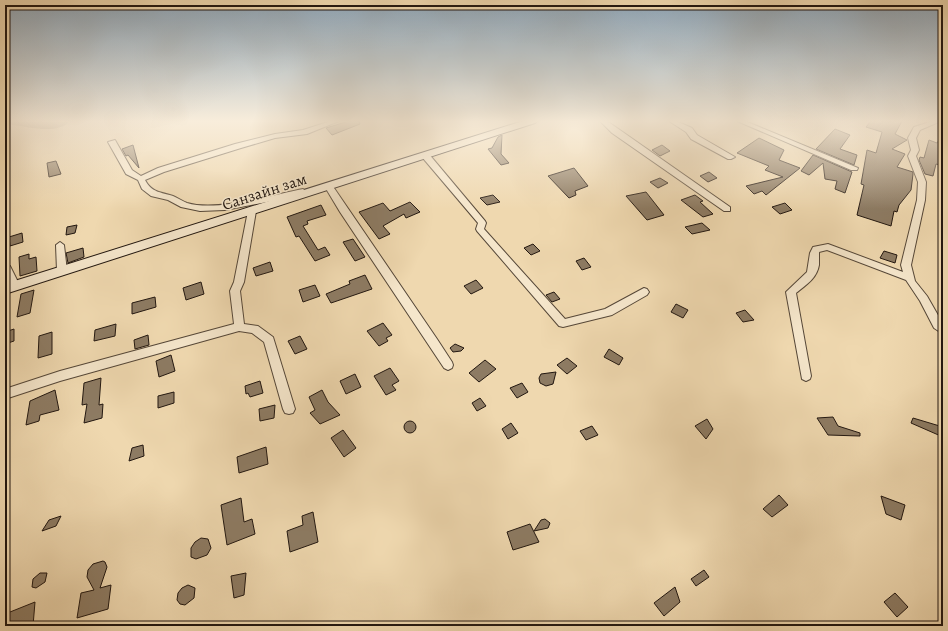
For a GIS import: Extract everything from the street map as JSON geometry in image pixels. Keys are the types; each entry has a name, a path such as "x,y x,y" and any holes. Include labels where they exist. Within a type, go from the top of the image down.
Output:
{"main road":[{"name":"Санзайн зам","path":"10,288 439,150"}],"street":[{"path":"117,150 129,172 141,179 145,187 154,194 171,198 184,205 200,208 225,207 325,188 348,217 419,318 448,365"},
{"path":"141,179 161,170 224,150"},
{"path":"643,150 727,209"},
{"path":"719,150 731,157"},
{"path":"812,150 854,168"},
{"path":"915,150 912,156 922,182 921,200 906,265 910,278 924,298 938,325 943,330"},
{"path":"425,155 482,223 480,230 563,323 608,312 644,292"},
{"path":"239,327 235,291 247,242 252,211"},
{"path":"60,245 62,271"},
{"path":"806,376 804,357 796,324 791,292 812,274 814,265 813,254 816,249 828,247 910,278"},
{"path":"8,268 10,288"},
{"path":"5,394 60,376 239,327 254,328 269,340 289,409"}],"building":[{"path":"123,150 134,150 139,168 128,155 126,156"},
{"path":"489,150 501,150 501,154 509,163 501,165"},
{"path":"653,150 670,151 660,156"},
{"path":"741,150 784,150 779,160 800,168 766,195 762,191 754,194 746,186 783,177 765,170 769,166 737,153"},
{"path":"819,150 844,150 857,155 854,165"},
{"path":"867,150 876,153 877,150 896,150 905,154 897,167 913,172 911,190 899,205 897,212 894,211 891,226 857,215 864,185 861,184"},
{"path":"926,150 943,150 943,166 936,164 933,176 925,174 919,160 920,157 924,158"},
{"path":"813,155 852,172 845,193 835,189 837,181 825,179 823,163 809,175 801,171"},
{"path":"56,161 61,174 49,177 47,163"},
{"path":"574,168 588,186 575,191 576,195 569,198 548,176"},
{"path":"709,172 717,178 708,182 700,176"},
{"path":"660,178 668,183 658,188 650,182"},
{"path":"646,192 664,215 647,220 626,196"},
{"path":"493,195 500,202 487,205 480,198"},
{"path":"695,195 703,201 700,202 713,214 703,217 681,200"},
{"path":"410,202 420,212 406,218 404,214 383,226 390,234 379,239 359,212 383,203 390,211"},
{"path":"785,203 792,210 780,214 772,207"},
{"path":"321,205 326,215 307,221 308,224 303,226 318,250 325,247 330,255 315,261 299,236 296,237 287,217"},
{"path":"702,223 710,230 692,234 685,227"},
{"path":"77,225 75,233 66,235 67,227"},
{"path":"22,233 23,242 10,246 9,237"},
{"path":"353,239 365,257 355,261 343,242"},
{"path":"533,244 540,251 531,255 524,248"},
{"path":"83,248 84,257 68,263 66,253"},
{"path":"884,251 897,255 895,263 880,258"},
{"path":"29,254 29,259 36,257 37,271 20,276 19,257"},
{"path":"584,258 591,267 582,270 576,261"},
{"path":"270,262 273,271 256,276 253,268"},
{"path":"365,275 372,289 331,303 326,294 350,284 349,281"},
{"path":"476,280 483,288 471,294 464,286"},
{"path":"201,282 204,294 186,300 183,288"},
{"path":"315,285 320,296 303,302 299,290"},
{"path":"34,290 30,313 17,317 21,294"},
{"path":"554,292 560,299 552,302 546,295"},
{"path":"155,297 156,307 132,314 132,303"},
{"path":"676,304 688,310 683,318 671,312"},
{"path":"745,310 754,320 743,322 736,313"},
{"path":"383,323 392,335 386,338 388,341 379,346 367,331"},
{"path":"116,324 115,336 94,341 95,330"},
{"path":"14,329 14,341 5,344 5,332"},
{"path":"52,332 52,354 38,358 39,336"},
{"path":"148,335 149,345 135,349 134,340"},
{"path":"300,336 307,349 295,354 288,341"},
{"path":"455,344 464,348 461,351 453,352 450,348"},
{"path":"609,349 623,358 619,365 604,357"},
{"path":"171,355 175,371 159,377 156,361"},
{"path":"567,358 577,366 567,374 557,365"},
{"path":"485,360 496,369 479,382 469,373"},
{"path":"390,368 399,381 392,385 396,390 386,395 374,376"},
{"path":"556,372 553,384 546,386 540,383 539,378 541,374"},
{"path":"355,374 361,387 346,394 340,381"},
{"path":"101,378 99,405 103,404 102,418 84,423 87,404 82,405 84,383"},
{"path":"260,381 263,393 250,397 248,393 246,394 245,386"},
{"path":"522,383 528,392 517,398 510,388"},
{"path":"55,390 59,410 40,415 39,421 26,425 30,401"},
{"path":"322,390 328,402 340,415 320,424 310,413 315,410 309,397"},
{"path":"174,392 174,403 158,408 158,396"},
{"path":"480,398 486,406 477,411 472,403"},
{"path":"275,405 274,418 260,421 259,409"},
{"path":"833,417 838,426 860,433 860,436 828,435 817,418"},
{"path":"913,418 943,427 943,437 911,423"},
{"path":"707,419 713,429 706,439 695,426"},
{"path":"410,421 414,423 416,427 414,431 410,433 406,431 404,427 406,423"},
{"path":"511,423 518,433 508,439 502,429"},
{"path":"592,426 598,435 586,440 580,431"},
{"path":"343,430 356,448 344,457 331,438"},
{"path":"143,445 144,456 129,461 132,448"},
{"path":"266,447 268,464 239,473 237,457"},
{"path":"779,495 788,505 772,517 763,509"},
{"path":"881,496 905,505 901,520 886,514"},
{"path":"241,498 244,522 252,519 255,534 227,545 221,505"},
{"path":"313,512 318,542 290,552 287,531 303,525 302,516"},
{"path":"61,516 56,526 42,531 49,520"},
{"path":"545,519 550,523 548,528 534,531 541,520"},
{"path":"530,524 539,542 513,550 507,532"},
{"path":"201,538 208,539 211,548 207,555 196,559 191,557 191,548 195,542"},
{"path":"103,561 107,567 100,588 111,585 108,609 77,618 81,593 94,590 87,577 88,570 93,564"},
{"path":"704,570 709,577 696,586 691,579"},
{"path":"40,573 47,573 45,582 36,588 32,587 33,579"},
{"path":"246,573 244,595 234,598 231,576"},
{"path":"188,585 195,588 194,598 185,605 180,604 177,600 178,593 182,588"},
{"path":"675,587 680,602 664,616 654,603"},
{"path":"895,593 908,607 897,617 884,602"},
{"path":"35,602 33,626 5,626 5,614"}]}
